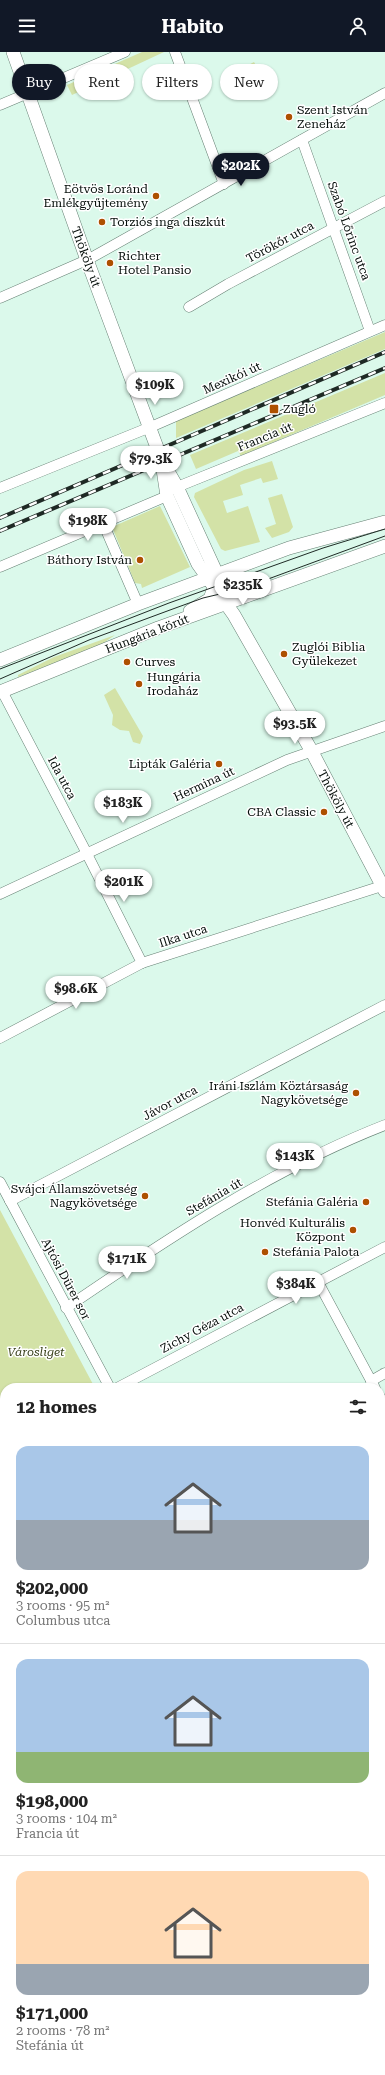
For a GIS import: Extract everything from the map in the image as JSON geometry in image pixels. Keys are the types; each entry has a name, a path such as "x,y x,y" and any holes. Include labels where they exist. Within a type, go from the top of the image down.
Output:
{"main road":[{"name":"Thököly út","path":"13,52 17,64"},
{"name":"Thököly út","path":"30,100 149,428 162,461 177,487 213,580 311,750 384,887"},
{"name":"Thököly út","path":"162,461 167,496 198,564 213,580"},
{"path":"0,660 138,604 213,580 289,548 385,522"},
{"name":"Hungária körút","path":"1,691 158,628 385,546"},
{"path":"158,628 210,599 213,580"}],"street":[{"path":"66,78 125,52"},
{"path":"175,52 224,184"},
{"path":"0,298 87,260 385,93"},
{"path":"0,106 14,100"},
{"name":"Szabó Lőrinc utca","path":"302,140 370,331"},
{"name":"Törökőr utca","path":"189,308 228,284 385,201"},
{"name":"Mexikói út","path":"0,488 149,428 385,325"},
{"name":"Francia út","path":"177,487 385,403"},
{"path":"0,567 167,496"},
{"path":"103,523 138,604"},
{"name":"Ida utca","path":"1,691 87,853 142,963"},
{"name":"Hermina út","path":"0,894 311,750 385,726"},
{"name":"Ilka utca","path":"0,1038 142,963 384,887"},
{"name":"Jávor utca","path":"10,1201 385,1005"},
{"name":"Stefánia út","path":"66,1308 176,1234 218,1209 290,1168 385,1125"},
{"name":"Ajtósi Dürer sor","path":"0,1182 107,1383"},
{"name":"Zichy Géza utca","path":"127,1383 385,1247"},
{"path":"318,1282 372,1383"},
{"path":"374,1383 385,1373"}],"green space":[{"path":"142,52 164,52 134,66 134,64 115,64"},
{"path":"74,82 74,94 72,95 67,85"},
{"path":"385,332 385,349 176,438 176,421"},
{"path":"385,373 385,395 241,456 238,451 196,469 190,455"},
{"path":"272,461 278,479 263,483 261,478 240,485 243,495 223,501 227,513 248,506 260,542 225,551 221,549 194,497 195,493 244,470"},
{"path":"282,494 293,527 289,532 272,538 265,528 276,524 268,498"},
{"path":"160,506 190,567 142,588 141,584 135,583 112,527"},
{"path":"115,635 92,651 18,677 18,675 54,657"},
{"path":"115,688 143,736 140,744 133,742 129,731 120,730 112,725 113,715 104,695"},
{"name":"Városliget","path":"0,1210 92,1383 0,1383"}],"tram line":[{"path":"0,669 169,603 323,548 385,529"},
{"path":"0,679 89,640 203,598 241,589 385,536"}],"railway":[{"path":"0,518 385,352"},
{"path":"0,531 385,368"}],"place":[{"name":"Szent István Zeneház","path":"289,117"},
{"name":"Eötvös Loránd Emlékgyűjtemény","path":"156,196"},
{"name":"Torziós inga díszkút","path":"102,222"},
{"name":"Richter Hotel Pansio","path":"110,263"},
{"name":"Zugló","path":"274,409"},
{"name":"Báthory István","path":"140,560"},
{"name":"Zuglói Biblia Gyülekezet","path":"284,654"},
{"name":"Curves","path":"127,662"},
{"name":"Hungária Irodaház","path":"139,684"},
{"name":"Lipták Galéria","path":"219,764"},
{"name":"CBA Classic","path":"324,812"},
{"name":"Iráni Iszlám Köztársaság Nagykövetsége","path":"356,1093"},
{"name":"Svájci Államszövetség Nagykövetsége","path":"145,1196"},
{"name":"Stefánia Galéria","path":"366,1202"},
{"name":"Honvéd Kulturális Központ","path":"353,1230"},
{"name":"Stefánia Palota","path":"265,1252"}]}
